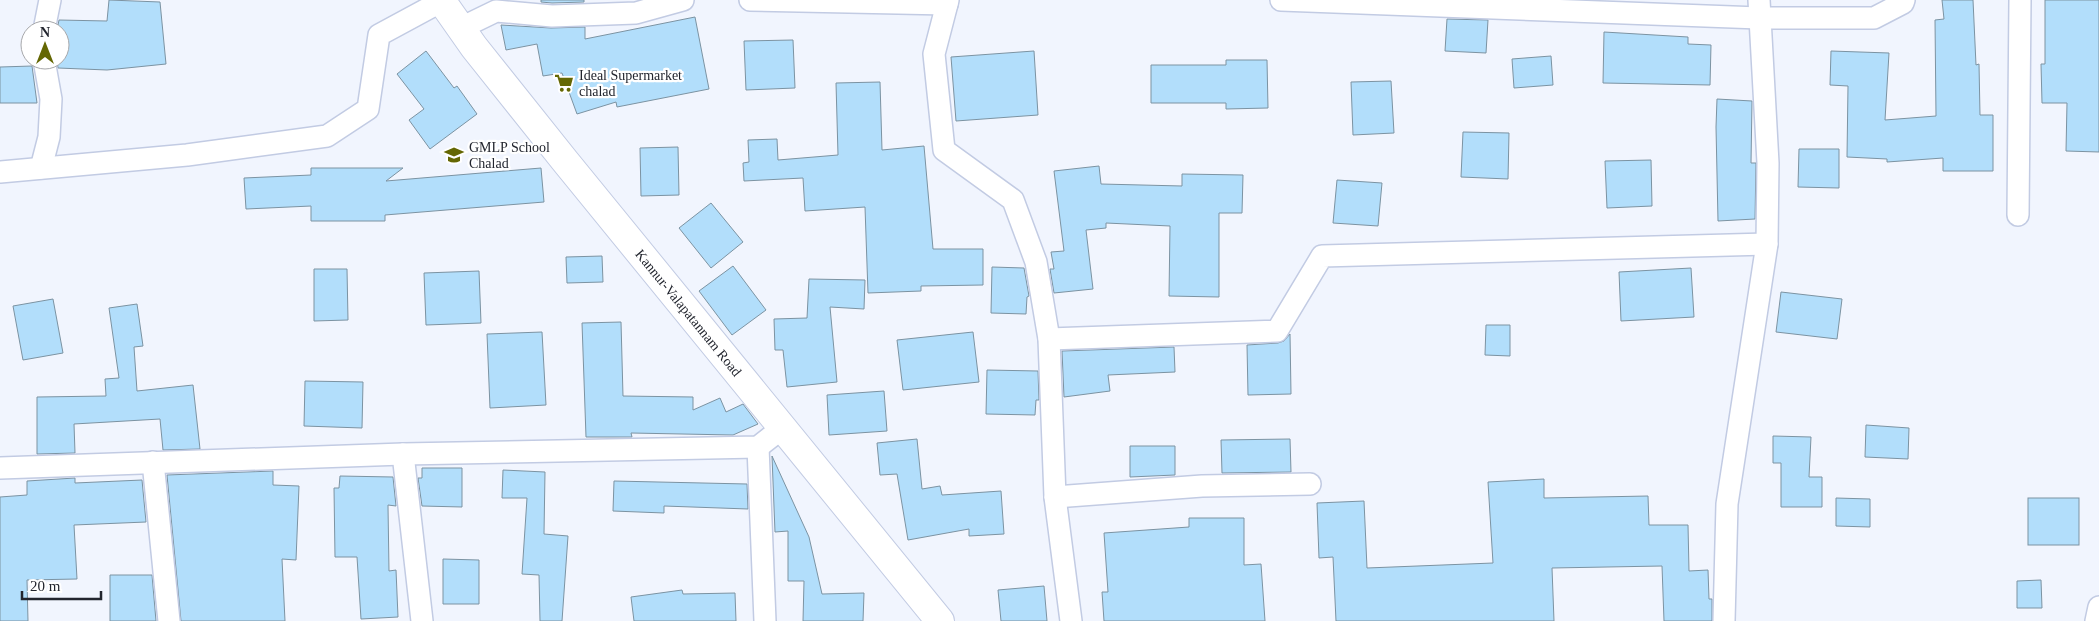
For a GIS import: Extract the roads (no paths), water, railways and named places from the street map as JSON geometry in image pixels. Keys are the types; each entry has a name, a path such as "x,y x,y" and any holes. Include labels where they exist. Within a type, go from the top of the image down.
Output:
{"main road":[{"name":"Kannur-Valapatannam Road","path":"442,0 461,28 564,161 940,621"}],"street":[{"path":"46,20 50,0"},
{"path":"0,172 187,155 326,136 368,109 379,35 442,0"},
{"path":"461,28 496,11 552,16 636,13 683,0"},
{"path":"750,0 948,2 934,54 944,150 1013,200 1036,262 1049,339 1055,497 1071,621"},
{"path":"1281,0 1759,9 1874,18 1903,4 1904,0"},
{"path":"2018,215 2020,0"},
{"path":"1724,621 1727,504 1767,244 1768,163 1759,9"},
{"path":"40,168 49,137 51,99 46,70"},
{"path":"1049,339 1277,331 1322,256 1767,244"},
{"path":"0,468 403,454 758,446 782,429"},
{"path":"758,446 764,621"},
{"path":"403,454 422,621"},
{"path":"153,462 169,621"},
{"path":"1055,497 1202,486 1310,484"},
{"path":"2096,621 2099,607"}],"place":[{"name":"Ideal Supermarket chalad","path":"564,83"},
{"name":"GMLP School Chalad","path":"454,155"}]}
